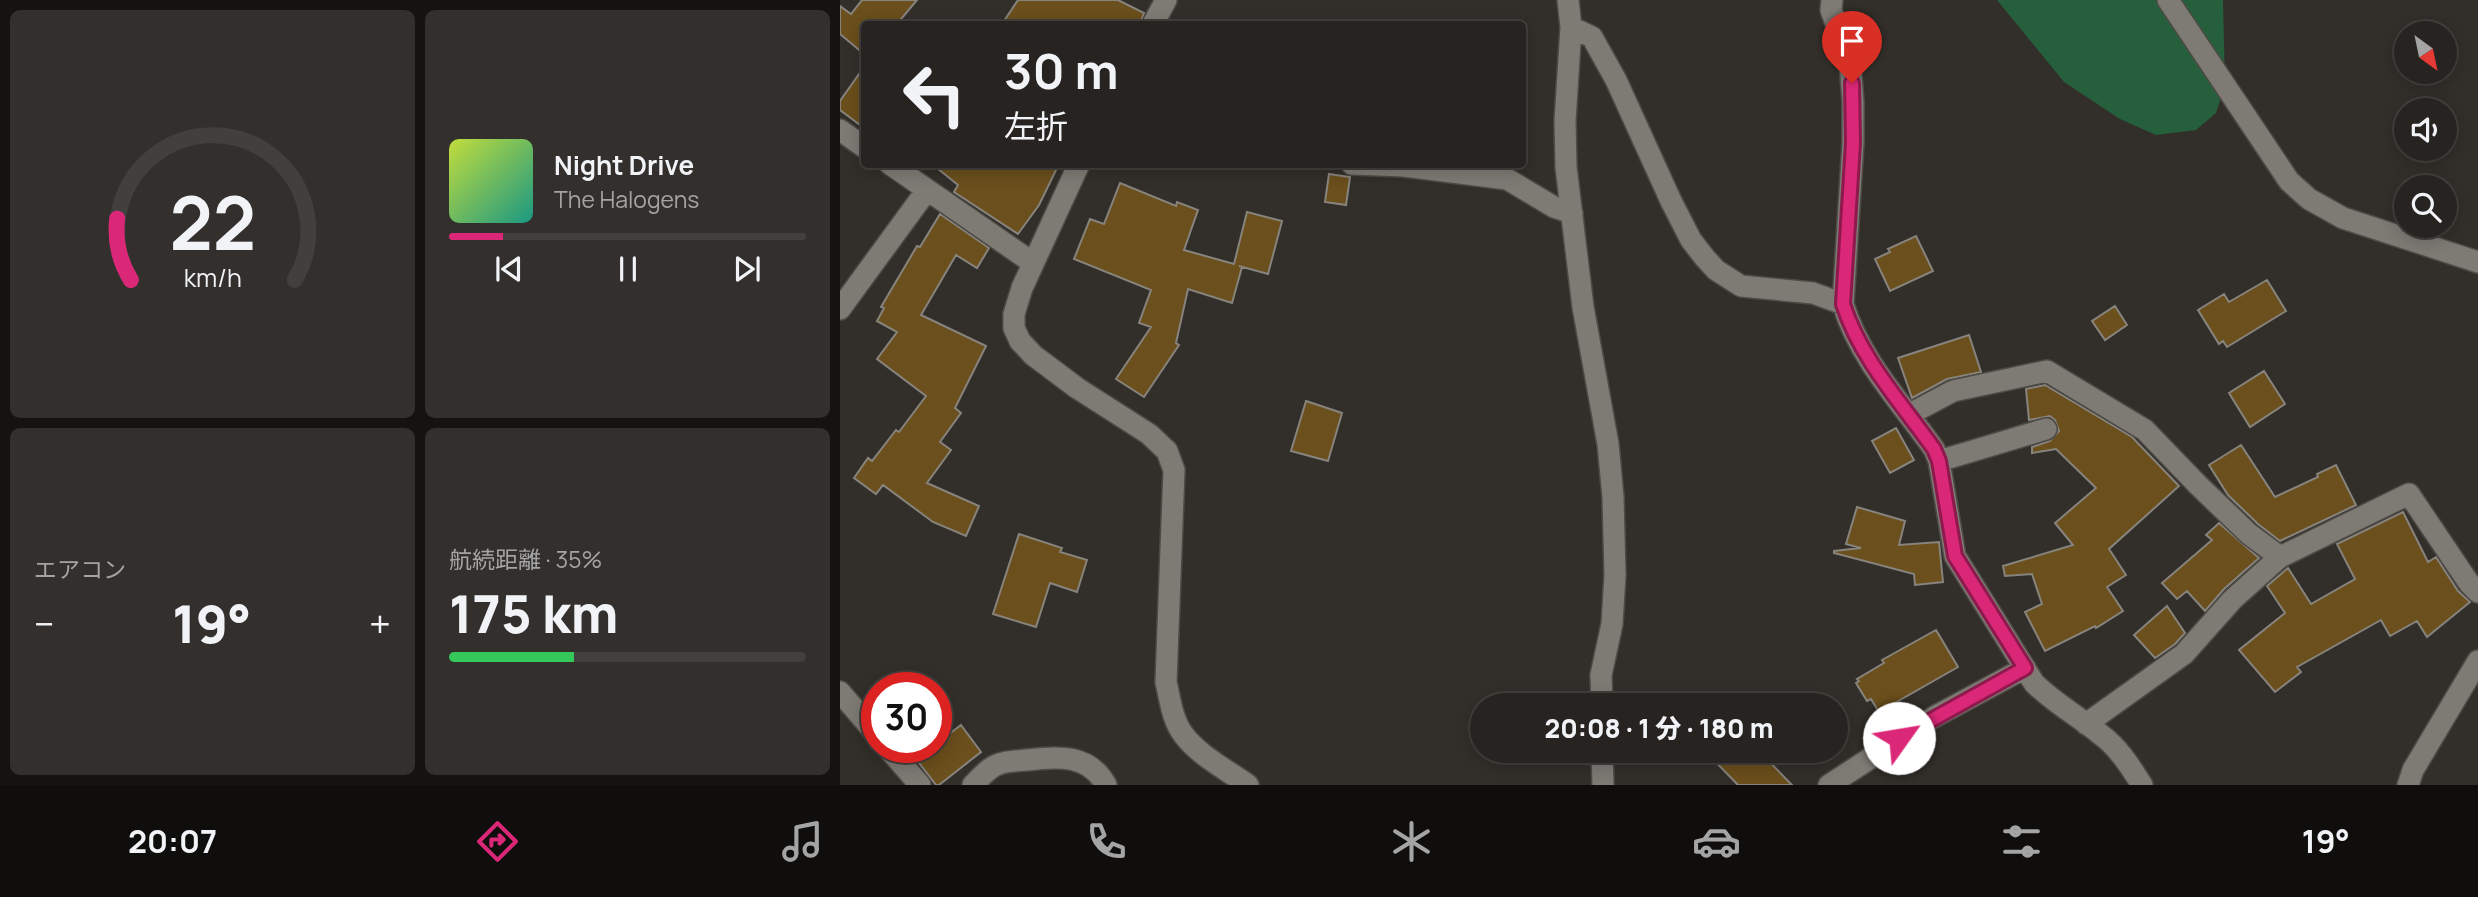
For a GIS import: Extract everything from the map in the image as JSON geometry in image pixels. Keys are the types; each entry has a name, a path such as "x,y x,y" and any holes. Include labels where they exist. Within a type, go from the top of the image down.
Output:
{"street":[{"path":"1155,21 1166,0"},
{"path":"1568,0 1571,27 1566,167 1583,307 1608,444 1613,497 1615,575 1612,624 1601,675 1602,693"},
{"path":"1832,0 1831,10 1850,63 1853,102 1843,304 1849,323 1884,380 1934,449 1939,461 1955,556 2034,683 2049,698 2101,734 2124,757 2141,785"},
{"path":"2168,0 2289,181 2309,199 2343,218 2478,262"},
{"path":"1571,27 1592,37 1616,80 1686,230 1704,258 1716,270 1741,286 1812,293 1843,304"},
{"path":"840,130 861,145"},
{"path":"896,168 1033,263"},
{"path":"1077,168 1033,263 1014,314 1014,328 1020,341 1032,355 1077,388 1149,434 1167,451 1174,470 1166,682 1174,716 1183,733 1197,748 1248,785"},
{"path":"1420,168 1507,179 1554,207 1572,214"},
{"path":"840,309 927,190"},
{"path":"1910,414 1953,391 2048,371 2145,429 2240,526 2280,557"},
{"path":"1939,461 2046,429"},
{"path":"2086,724 2184,654 2233,599 2280,557 2409,494 2469,583 2478,592"},
{"path":"2408,785 2413,770 2478,661"},
{"path":"1829,785 1934,717 2025,668"},
{"path":"840,692 861,716"},
{"path":"973,785 998,764 1045,757 1082,761 1093,769 1106,785"},
{"path":"901,763 920,785"},
{"path":"1602,763 1603,785"}],"green space":[{"path":"1997,0 2223,0 2225,85 2216,113 2196,130 2156,135 2120,119 2064,82"}],"building":[{"path":"862,0 917,0 900,21 861,21 861,52 840,34 840,6 851,14"},
{"path":"1018,0 1118,0 1144,13 1141,21 1004,21"},
{"path":"861,71 861,126 840,110 840,101"},
{"path":"937,168 1057,168 1039,205 1018,234 954,192 958,185"},
{"path":"1329,174 1350,177 1346,205 1325,202"},
{"path":"1120,183 1176,206 1177,202 1198,210 1184,250 1234,264 1247,212 1282,221 1268,274 1239,266 1242,267 1232,303 1188,289 1176,343 1179,345 1144,397 1116,379 1151,327 1139,323 1151,290 1074,259 1090,219 1104,224"},
{"path":"940,214 989,248 977,268 956,255 921,315 986,346 955,408 961,413 940,442 951,450 927,483 979,506 966,536 933,522 883,485 876,494 854,478 868,458 872,461 896,430 899,432 926,396 877,359 897,332 877,321 884,308 881,307 917,246 920,247"},
{"path":"1916,236 1933,271 1890,291 1875,259 1890,252 1888,249"},
{"path":"2267,280 2286,311 2227,347 2223,341 2219,344 2198,310 2224,294 2229,302"},
{"path":"2115,306 2127,325 2105,340 2092,321"},
{"path":"1969,335 1981,372 1947,379 1912,398 1898,358"},
{"path":"2264,371 2285,404 2250,427 2229,393"},
{"path":"2045,385 2132,437 2179,486 2109,549 2126,575 2107,587 2123,611 2096,628 2095,626 2045,651 2025,612 2042,604 2032,574 2005,576 2003,566 2073,545 2055,523 2096,488 2056,449 2032,453 2032,447 2050,441 2059,431 2055,420 2050,416 2029,420 2026,389"},
{"path":"1306,401 1342,413 1328,461 1291,451"},
{"path":"1896,428 1914,460 1890,473 1872,441"},
{"path":"2241,445 2275,497 2318,477 2317,474 2336,465 2356,505 2280,541 2228,495 2209,465"},
{"path":"1857,507 1905,521 1899,545 1939,542 1943,582 1915,585 1914,574 1834,553 1861,548 1846,544"},
{"path":"2403,512 2428,562 2436,557 2458,591 2470,602 2427,637 2417,621 2390,636 2381,620 2297,667 2301,672 2275,692 2239,650 2285,613 2267,586 2288,568 2311,604 2355,579 2337,544"},
{"path":"2219,523 2259,558 2224,589 2205,611 2187,591 2177,599 2162,583 2212,540 2206,535"},
{"path":"1019,534 1062,548 1060,552 1087,560 1077,592 1050,583 1036,627 993,614"},
{"path":"2167,606 2185,633 2155,658 2134,635"},
{"path":"1936,630 1958,667 1879,712 1871,699 1867,701 1856,683 1859,681 1857,679 1884,663 1882,660"},
{"path":"961,725 981,752 936,785 919,763 952,763 952,732"},
{"path":"1717,763 1771,763 1792,785 1738,785"}],"route":[{"path":"1852,83 1853,143 1843,304 1849,323 1884,380 1934,449 1939,461 1955,556 2025,668 1899,738"}]}
